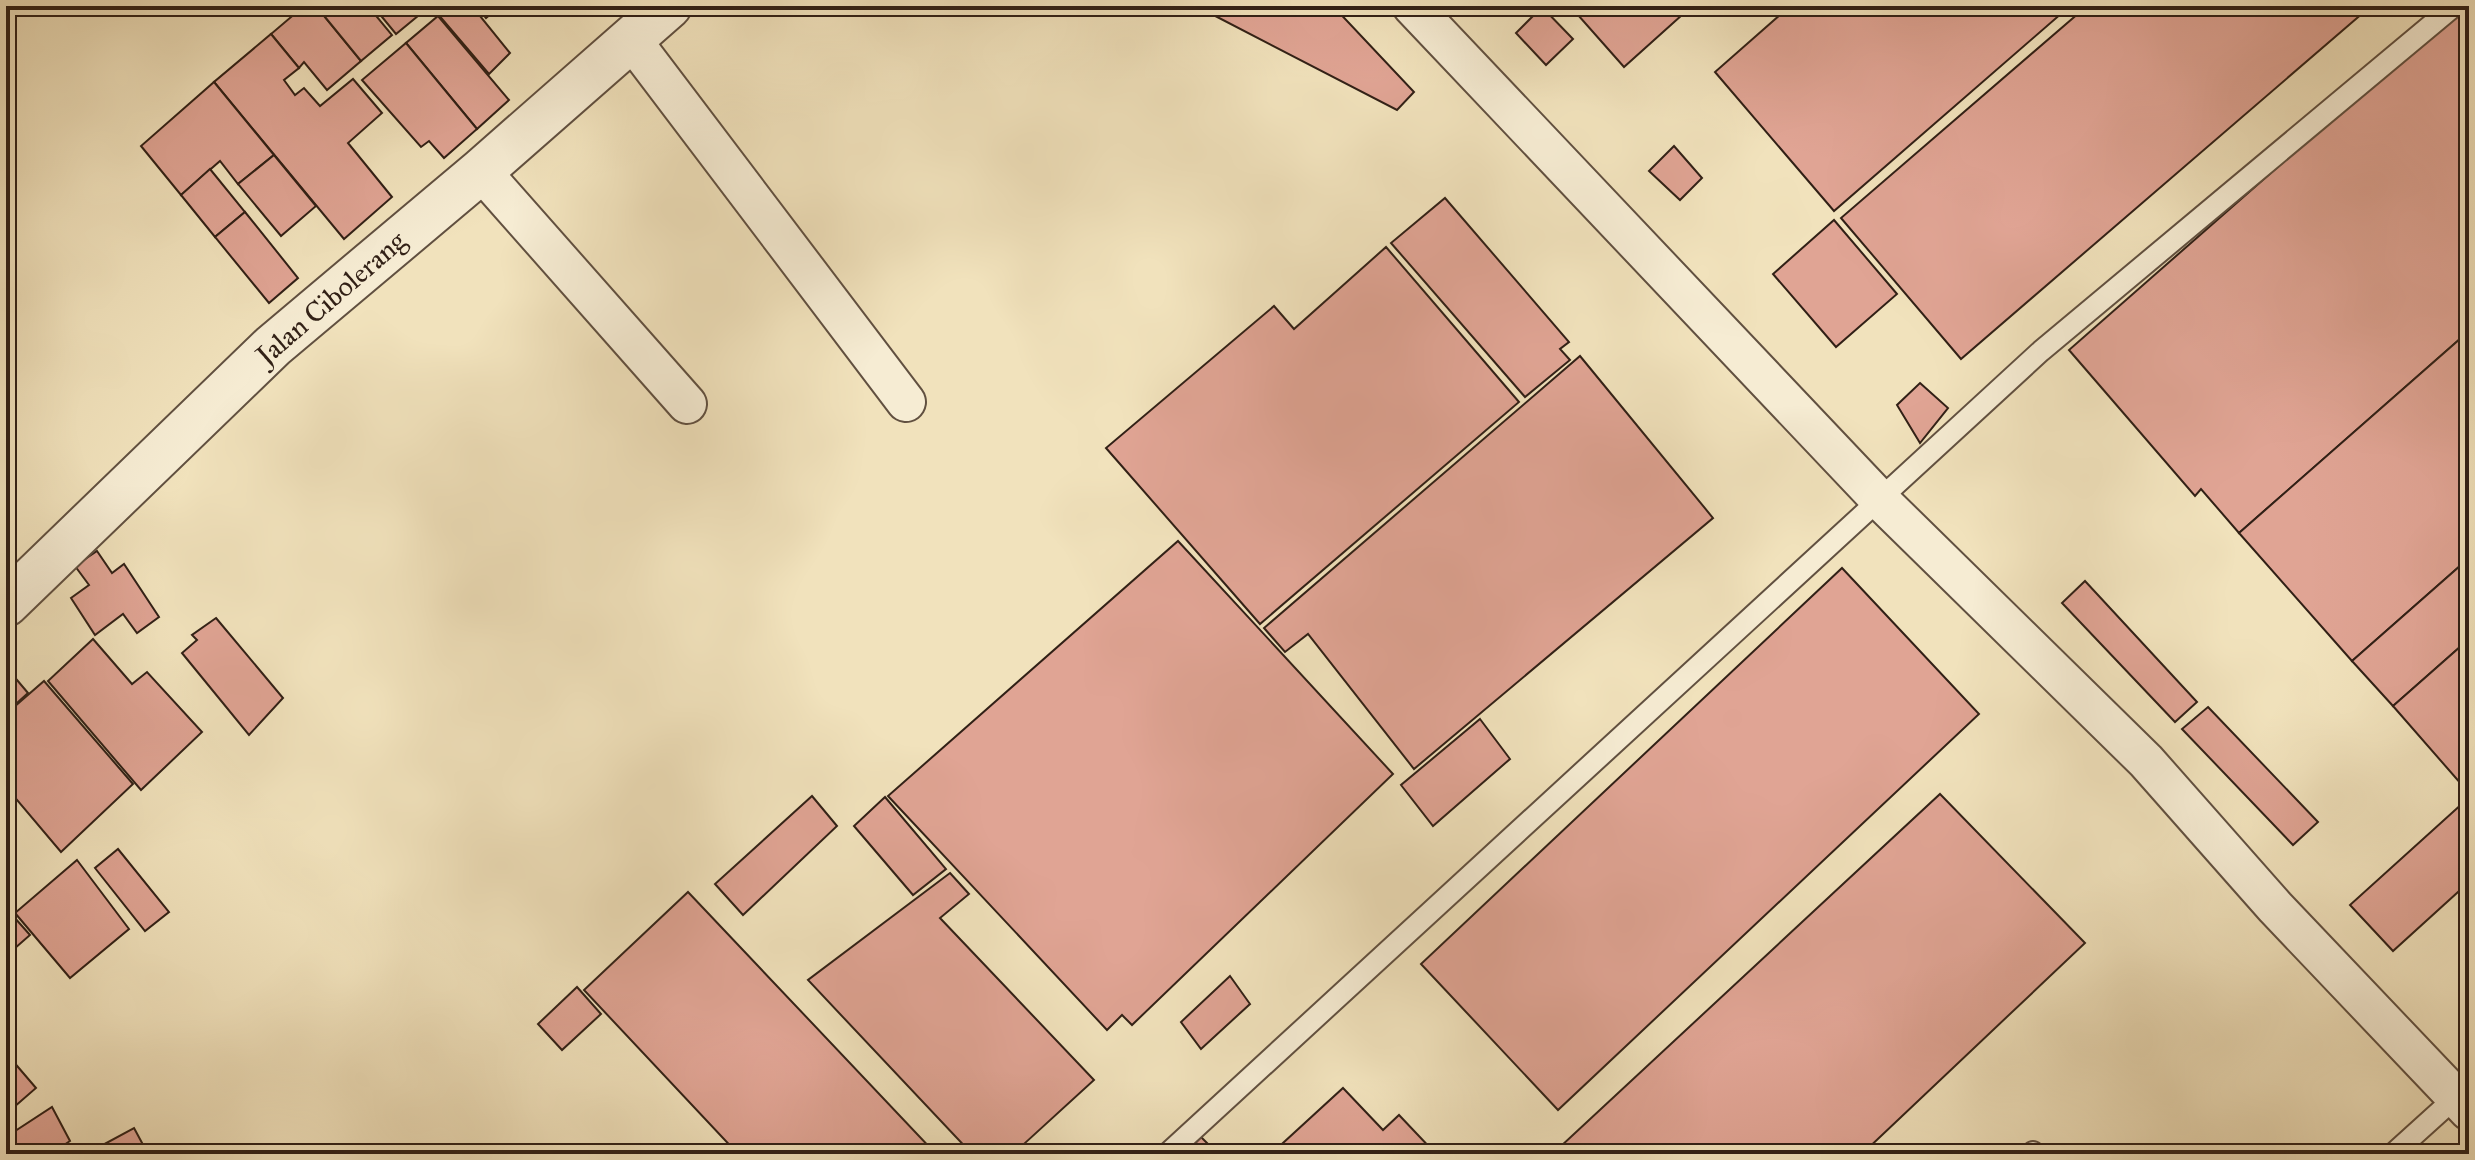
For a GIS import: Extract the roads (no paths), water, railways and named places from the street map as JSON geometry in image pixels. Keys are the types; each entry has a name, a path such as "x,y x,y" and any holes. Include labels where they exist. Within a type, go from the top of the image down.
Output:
{"street":[{"name":"Jalan Cibolerang","path":"6,604 273,346 481,171 669,6"},
{"path":"1412,6 1881,501 2146,761 2275,907 2462,1104"},
{"path":"631,39 906,402"},
{"path":"481,171 687,404"}],"lane":[{"path":"1167,1154 2041,351 2454,6"},
{"path":"2393,1154 2462,1104"}]}
